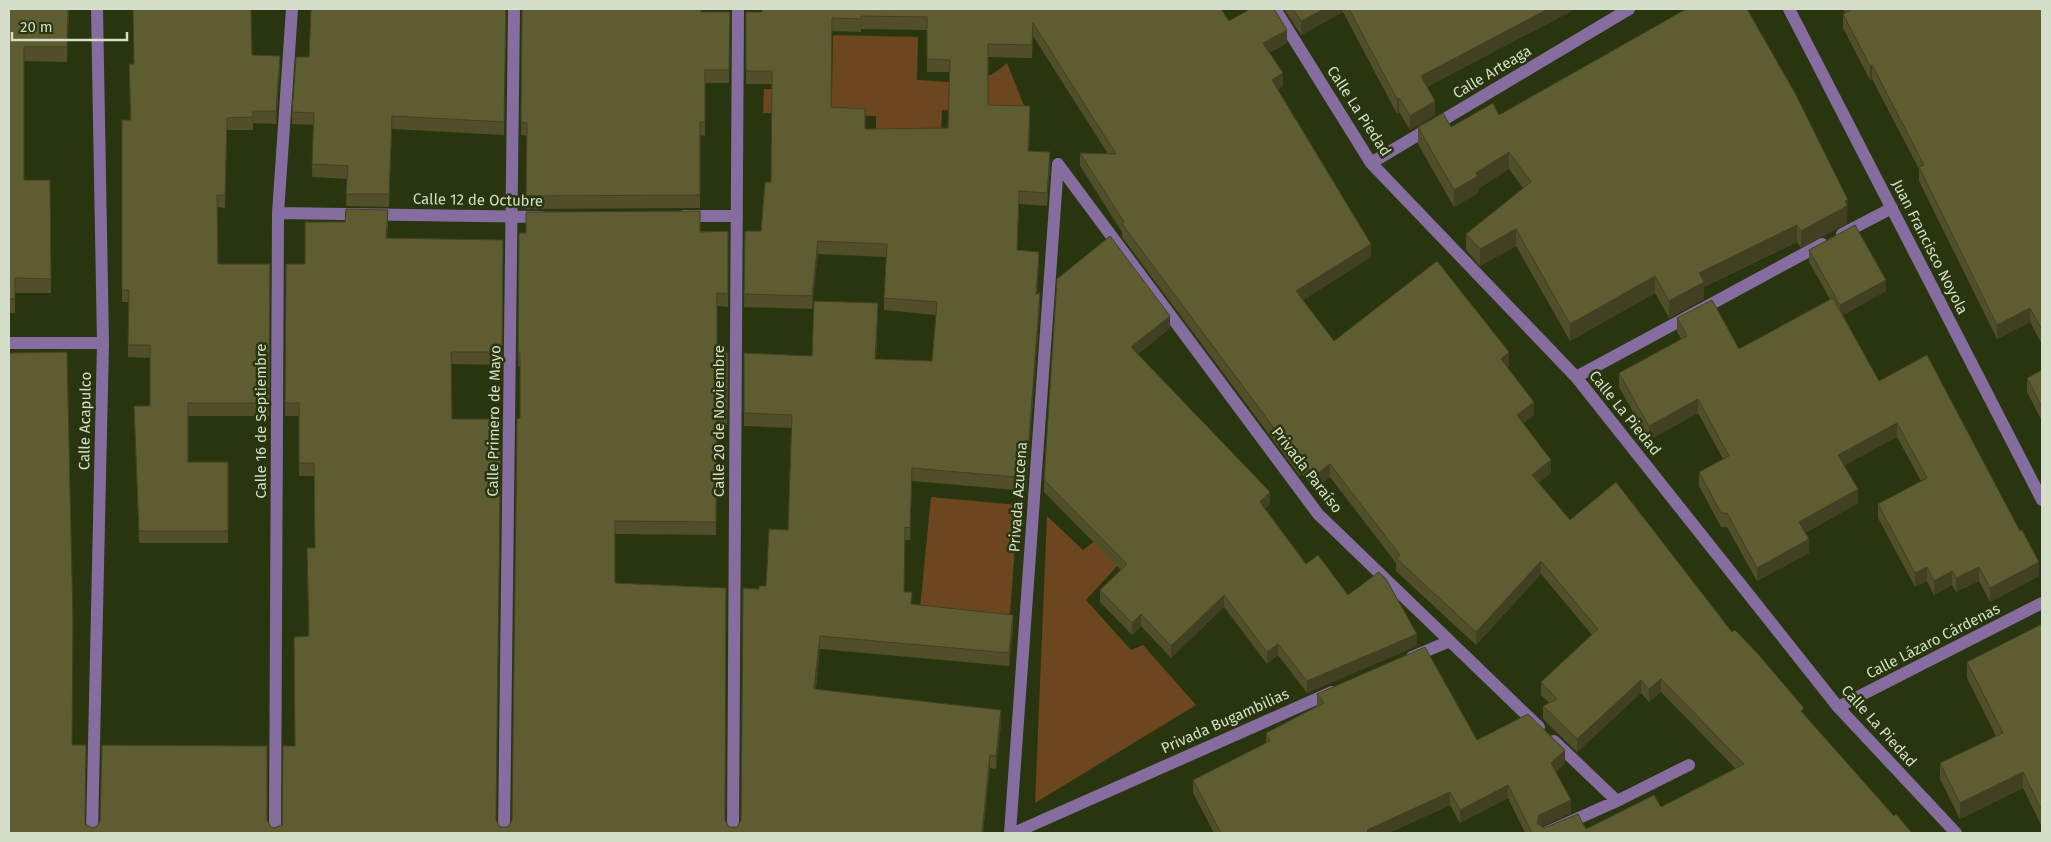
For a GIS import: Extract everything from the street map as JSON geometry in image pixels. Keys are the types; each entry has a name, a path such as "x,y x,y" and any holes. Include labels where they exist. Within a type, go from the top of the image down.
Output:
{"street":[{"name":"Calle Acapulco","path":"92,833 103,343 96,9"},
{"name":"Calle 16 de Septiembre","path":"275,833 278,214 292,9"},
{"name":"Calle Primero de Mayo","path":"504,833 513,217 514,9"},
{"name":"Calle 20 de Noviembre","path":"733,833 738,9"},
{"name":"Calle La Piedad","path":"1275,9 1371,163 1576,377 1838,707 1956,833"},
{"name":"Calle Arteaga","path":"1371,163 1629,9"},
{"name":"Juan Francisco Noyola","path":"1789,9 2042,500"},
{"name":"Privada Paraíso","path":"1058,164 1318,514 1616,801"},
{"name":"Privada Azucena","path":"1010,833 1058,164"},
{"path":"1576,377 1892,208"},
{"name":"Calle 12 de Octubre","path":"278,214 552,217"},
{"path":"668,216 737,216"},
{"path":"9,343 103,343"},
{"name":"Calle Lázaro Cárdenas","path":"1838,707 2042,603"},
{"path":"1397,664 1450,641"},
{"name":"Privada Bugambilias","path":"1014,833 1343,687"},
{"path":"1545,833 1689,765"}],"shaded area":[{"path":"833,35 918,37 917,80 975,81 996,72 1007,63 1027,113 942,110 941,134 876,132 876,116 763,113 764,89 832,90"},
{"path":"931,497 1018,505 1010,615 920,608"},
{"path":"1047,516 1083,550 1107,532 1129,553 1086,600 1131,650 1143,645 1196,705 1035,803"}],"building":[{"path":"9,9 68,9 67,47 24,47 24,180 50,180 51,279 15,278 15,299 9,299"},
{"path":"133,9 251,9 252,55 280,56 276,111 253,111 253,117 227,118 225,195 217,195 218,264 270,264 269,403 188,403 188,462 228,462 228,531 139,531 134,406 150,406 150,345 128,345 129,290 122,290 122,120 131,120 129,64 134,64"},
{"path":"311,9 506,9 504,122 392,116 389,194 346,194 348,166 312,164 314,113 292,112 296,57 309,57"},
{"path":"522,9 701,9 701,12 730,12 729,70 705,70 705,122 700,122 700,195 526,196 527,123 521,122"},
{"path":"762,9 1221,9 1229,21 1250,9 1274,9 1287,30 1263,43 1283,73 1272,80 1371,244 1296,291 1334,341 1437,261 1509,352 1501,359 1534,402 1517,415 1551,460 1532,475 1570,520 1616,482 1732,632 1735,630 1758,654 1804,708 1801,711 1894,816 1896,814 1912,833 1532,833 1508,785 1460,810 1450,792 1367,830 1368,833 1221,833 1193,780 1270,741 1266,733 1324,703 1317,694 1425,647 1477,740 1528,714 1565,750 1551,763 1571,800 1539,815 1537,823 1544,828 1578,814 1586,829 1654,795 1661,807 1744,764 1661,679 1649,689 1641,680 1577,739 1543,706 1557,699 1541,682 1598,629 1541,561 1476,632 1396,558 1400,555 1330,464 1314,476 1302,461 1300,463 1122,224 1124,222 1080,153 1116,154 1033,23 1032,45 988,44 988,105 1030,106 1028,151 1050,152 1047,193 1019,191 1017,250 1039,252 1036,295 1040,292 1026,478 912,468 910,528 905,527 904,592 912,592 911,604 1013,615 1009,653 820,636 814,689 1001,710 996,756 990,755 982,833 9,833 9,353 67,352 73,621 72,745 86,745 85,824 92,828 96,827 100,821 102,745 267,746 267,820 271,827 274,828 282,825 283,746 295,746 294,637 309,636 307,548 315,548 314,463 299,463 299,403 285,403 286,264 305,264 305,222 345,222 346,209 388,210 386,238 503,240 502,352 451,352 452,419 501,419 496,820 500,827 508,827 512,820 517,419 520,418 520,353 518,353 519,233 526,233 526,212 700,211 700,232 728,231 728,294 717,293 717,352 728,353 727,412 717,412 716,522 615,521 615,583 726,588 725,820 729,827 737,827 741,820 743,588 759,589 759,586 766,586 769,529 788,530 792,415 744,413 744,353 812,356 814,301 878,303 875,359 932,361 937,302 884,298 887,244 818,241 812,296 744,294 745,231 761,231 765,182 771,182 772,71 746,71 746,12 762,12","holes":["861,16 927,17 927,59 950,60 948,128 865,129 865,109 831,107 832,18 861,19"]},
{"path":"1293,9 1324,9 1301,21"},
{"path":"1349,9 1548,9 1421,76 1435,101 1410,116 1399,98 1397,99"},
{"path":"1686,9 1747,9 1795,93 1848,200 1845,201 1847,206 1801,231 1797,225 1699,273 1704,282 1669,301 1655,276 1570,324 1516,229 1480,249 1466,234 1531,182 1509,152 1476,173 1478,176 1454,190 1418,127 1443,113 1451,127 1493,103 1499,115"},
{"path":"1851,9 2042,9 2042,330 2030,308 1997,325 1919,167 1924,165 1843,14"},
{"path":"1855,225 1886,280 1840,305 1809,250"},
{"path":"1110,236 1170,316 1131,347 1270,492 1260,502 1306,564 1318,555 1348,595 1379,572 1386,579 1417,634 1307,681 1278,644 1267,652 1224,595 1171,646 1141,614 1132,623 1100,590 1127,564 1044,480 1057,279"},
{"path":"1833,298 1879,381 1927,355 2020,531 2022,530 2039,562 1990,588 1979,567 1956,578 1952,571 1934,581 1927,567 1915,573 1878,504 1927,478 1897,423 1838,455 1858,489 1799,522 1809,539 1757,568 1727,513 1721,513 1699,472 1729,456 1698,399 1649,426 1619,373 1687,336 1677,318 1712,300 1739,349"},
{"path":"2042,370 2042,407 2027,378"},
{"path":"2042,624 2042,811 2023,772 1960,803 1940,763 2003,733 1967,662"}]}
